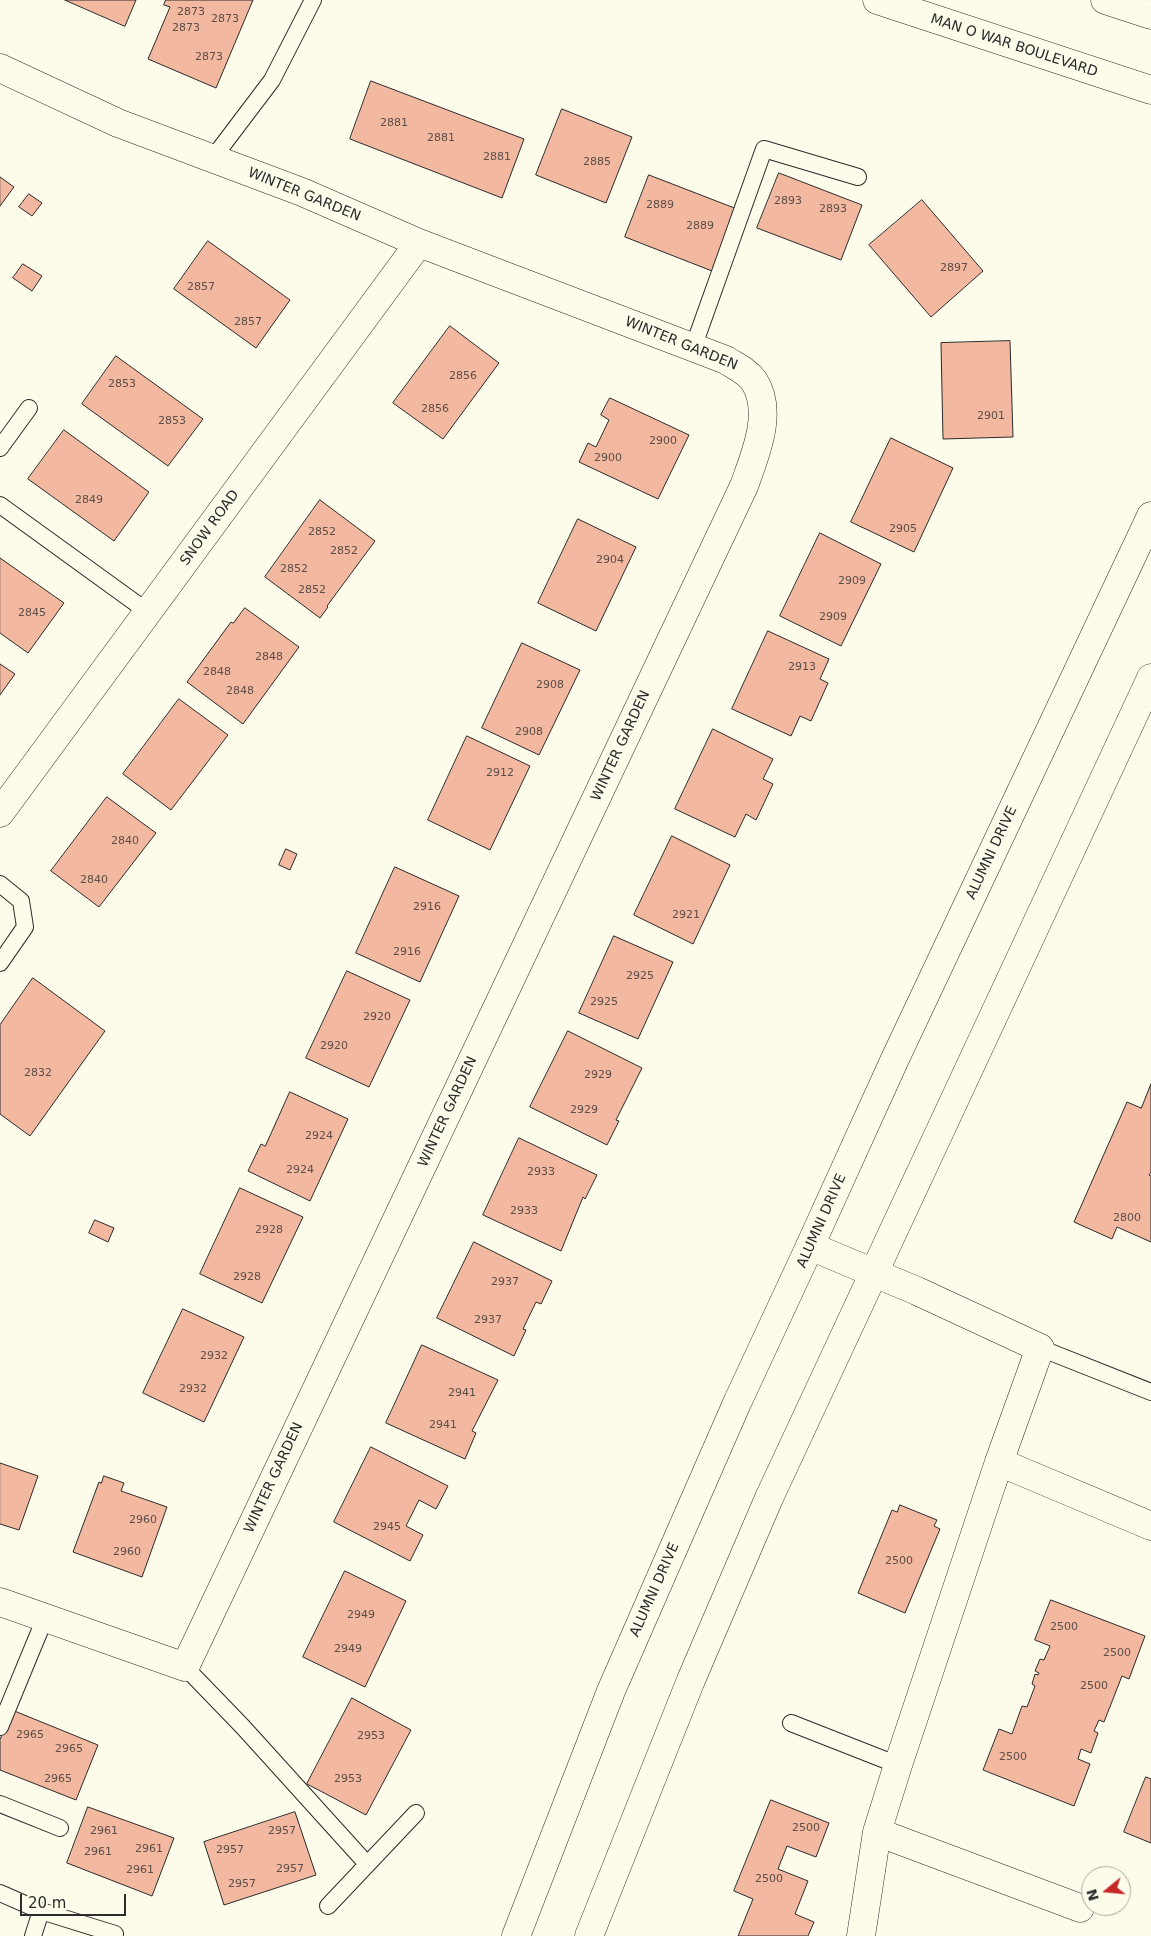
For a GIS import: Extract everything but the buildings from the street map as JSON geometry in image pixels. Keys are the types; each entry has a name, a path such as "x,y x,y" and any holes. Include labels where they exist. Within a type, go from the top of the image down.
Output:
{"street":[{"name":"MAN O WAR BOULEVARD","path":"877,0 1151,90"},
{"path":"1105,0 1151,15"},
{"name":"WINTER GARDEN","path":"0,68 118,123 302,192 419,243 726,360 745,371 753,380 760,395 762,415 759,442 744,486 185,1667"},
{"name":"SNOW ROAD","path":"0,813 419,243"},
{"name":"ALUMNI DRIVE","path":"516,1936 611,1691 737,1403 894,1061 1151,516"},
{"path":"589,1936 691,1680 769,1498 1151,678"},
{"path":"810,1246 874,1272 1040,1348 999,1462 877,1832 861,1936"},
{"path":"999,1462 1151,1526"},
{"path":"0,1602 185,1667"},
{"path":"877,1832 1080,1908"}],"lane":[{"path":"213,158 272,80 313,0"},
{"path":"694,348 764,149 858,177"},
{"path":"0,448 29,408"},
{"path":"0,505 148,612"},
{"path":"0,884 21,901 25,927 0,963"},
{"path":"1040,1348 1151,1392"},
{"path":"0,1728 45,1618"},
{"path":"185,1667 243,1727 367,1864"},
{"path":"792,1723 898,1765"},
{"path":"0,1804 60,1828"},
{"path":"328,1906 416,1813"},
{"path":"0,1893 41,1911 115,1934"},
{"path":"33,1936 41,1911"}]}
